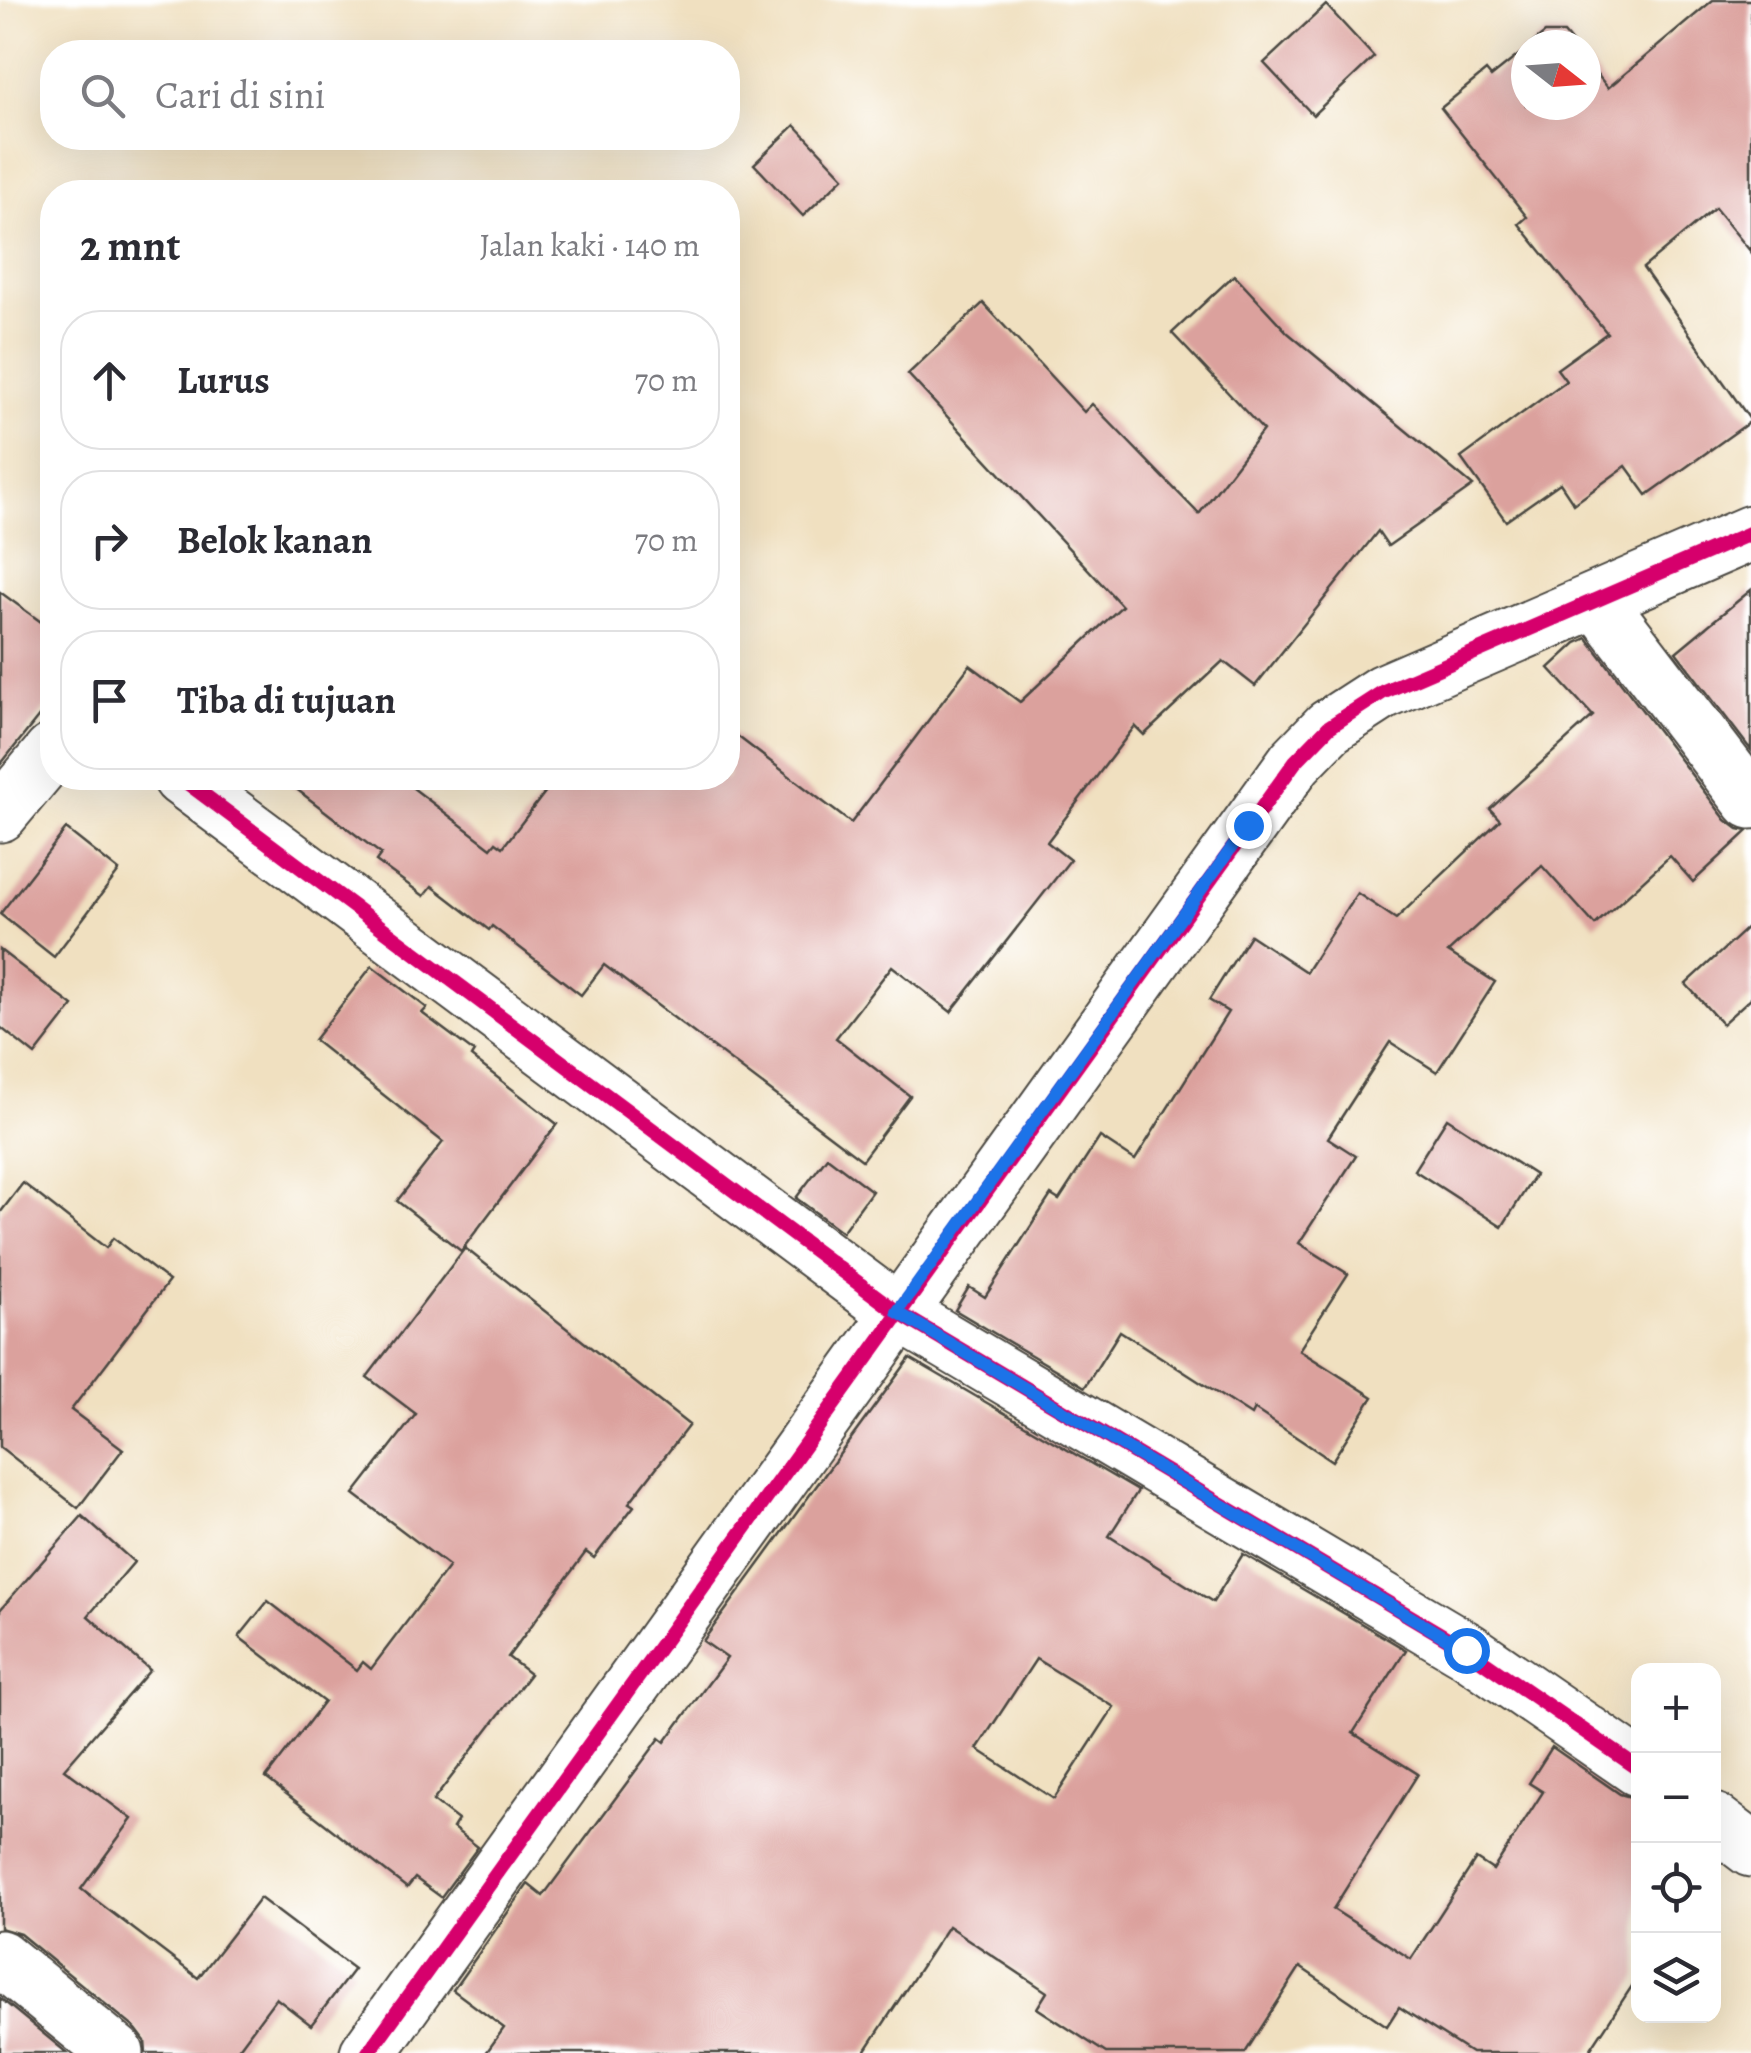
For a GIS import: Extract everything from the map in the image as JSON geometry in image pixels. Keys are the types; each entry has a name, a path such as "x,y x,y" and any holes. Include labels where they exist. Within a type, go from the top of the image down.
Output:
{"street":[{"path":"368,2053 1236,841 1306,750 1329,727 1383,692 1751,534"},
{"path":"1597,600 1751,802"},
{"path":"0,814 40,766"},
{"path":"197,790 897,1312 1466,1650 1631,1763"},
{"path":"1721,1827 1751,1849"},
{"path":"0,1958 116,2053"}],"building":[{"path":"1713,0 1751,0 1751,252 1715,208 1643,268 1751,421 1647,495 1626,466 1574,504 1560,483 1506,521 1461,458 1566,381 1557,369 1607,333 1519,224 1527,217 1441,108 1486,71 1491,77 1511,61 1511,120 1601,120 1601,79 1608,88"},
{"path":"1326,5 1374,57 1313,115 1264,63"},
{"path":"795,125 844,177 803,216 754,164"},
{"path":"1234,275 1288,333 1473,486 1388,546 1378,531 1255,686 1223,661 1144,735 1135,726 1047,842 1070,860 951,1012 892,966 836,1038 910,1096 862,1160 604,965 581,995 492,926 489,930 432,886 424,896 376,861 381,854 298,790 416,790 491,848 496,842 503,847 547,790 740,790 740,738 851,823 970,665 1020,702 1122,606 908,374 983,303 1084,412 1092,404 1199,514 1263,430 1172,333"},
{"path":"1751,590 1751,750 1676,652"},
{"path":"0,592 40,621 40,715 0,765"},
{"path":"1587,638 1726,820 1748,831 1693,882 1670,856 1595,925 1542,866 1448,952 1495,982 1437,1072 1390,1042 1328,1138 1356,1156 1299,1243 1348,1274 1299,1350 1373,1397 1332,1461 1254,1409 1251,1415 1120,1331 1085,1387 955,1310 969,1287 985,1297 1051,1195 1059,1200 1100,1137 1135,1160 1228,1012 1209,1000 1250,935 1306,972 1357,893 1396,919 1500,820 1490,809 1593,716 1549,668"},
{"path":"66,829 119,871 54,957 0,914"},
{"path":"1751,924 1751,998 1722,1024 1686,984"},
{"path":"0,950 73,1006 35,1055 0,1027"},
{"path":"372,966 427,1008 422,1013 474,1052 471,1057 557,1124 461,1251 397,1201 443,1142 314,1040"},
{"path":"1447,1118 1535,1175 1502,1227 1414,1170"},
{"path":"827,1157 872,1191 842,1232 796,1198"},
{"path":"23,1183 106,1248 113,1238 169,1281 71,1410 123,1449 78,1508 0,1447 0,1213"},
{"path":"465,1248 689,1425 629,1503 634,1506 594,1558 586,1552 508,1657 530,1674 433,1801 458,1820 453,1828 478,1847 441,1897 415,1878 407,1888 266,1778 324,1702 239,1637 268,1601 357,1670 363,1662 371,1669 449,1566 354,1494 416,1414 367,1377"},
{"path":"910,1358 1138,1491 1109,1536 1213,1602 1243,1554 1406,1650 1353,1733 1418,1774 1333,1909 1411,1959 1476,1859 1493,1870 1543,1792 1529,1783 1552,1747 1620,1794 1631,1797 1631,1988 1588,2053 1471,2053 1399,2007 1387,2026 1300,1967 1245,2053 1106,2053 1037,2008 1047,1992 948,1926 864,2053 486,2053 504,2028 453,1990 528,1884 543,1896 660,1738 665,1742 727,1658 703,1641","holes":["1036,1659 1114,1707 1054,1799 977,1749"]},
{"path":"82,1516 134,1562 88,1616 150,1670 64,1769 132,1819 81,1889 198,1978 260,1898 354,1969 311,2025 276,1998 235,2053 146,2053 145,2041 136,2029 20,1934 0,1928 0,1610"},
{"path":"0,1998 67,2053 0,2053"}],"cycle path":[{"path":"368,2053 1295,762 1329,727 1383,692 1751,533"},
{"path":"197,790 897,1312 1467,1650 1631,1763"}],"route":[{"path":"1248,825 897,1312 1466,1650"}]}
